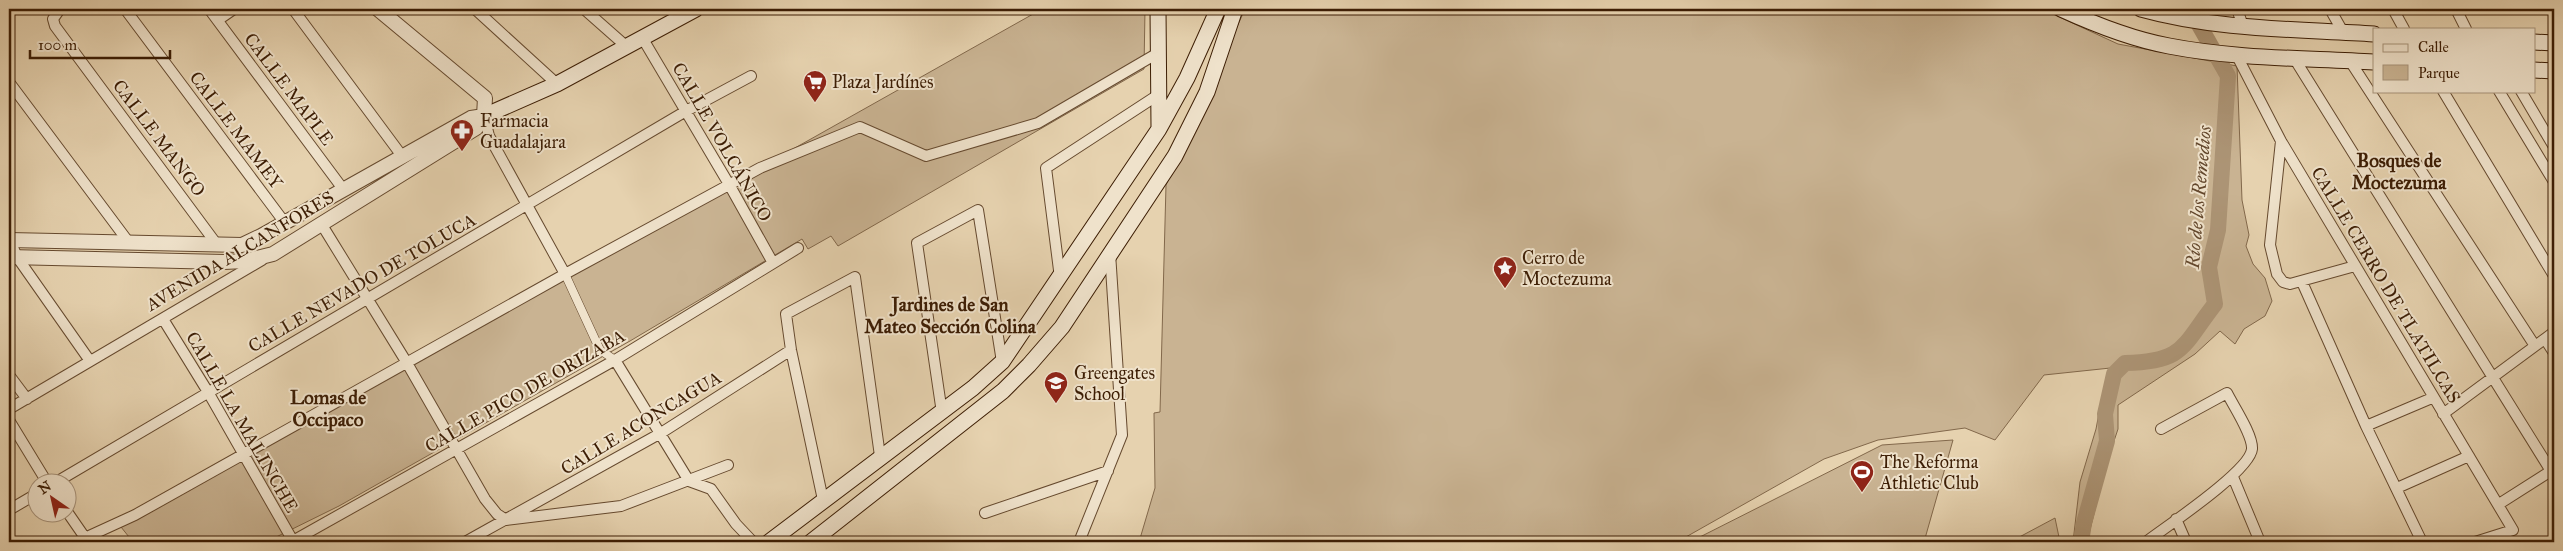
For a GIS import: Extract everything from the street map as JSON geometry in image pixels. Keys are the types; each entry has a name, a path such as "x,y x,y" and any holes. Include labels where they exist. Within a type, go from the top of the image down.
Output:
{"main road":[{"name":"AVENIDA ALCANFORES","path":"484,116 557,84 694,9"},
{"path":"1158,9 1158,129"},
{"path":"769,542 782,537 823,500 880,456 942,413 1002,362 1060,279 1158,129 1188,78 1218,9"},
{"path":"811,542 960,425 1029,365 1062,327 1175,156 1207,92 1235,9"},
{"path":"2061,9 2097,26 2170,46 2229,53 2373,62"},
{"path":"2141,9 2170,17 2214,24 2373,34"},
{"path":"2536,42 2554,43"},
{"path":"2536,70 2554,71"}],"street":[{"name":"CALLE MANGO","path":"60,9 53,19 55,26 218,246"},
{"name":"CALLE MAMEY","path":"125,9 285,223"},
{"name":"CALLE MAPLE","path":"209,9 343,189"},
{"path":"218,20 234,9"},
{"path":"293,9 402,156"},
{"path":"378,9 485,98 484,116 489,136 565,274 600,350 615,360 689,480 711,489 736,524 753,542"},
{"path":"475,9 557,84"},
{"path":"584,9 627,47"},
{"path":"2237,9 2244,26"},
{"path":"2330,9 2343,32"},
{"path":"2393,9 2403,28"},
{"path":"2456,9 2466,28"},
{"name":"CALLE VOLCÁNICO","path":"642,39 730,186 773,263"},
{"path":"74,524 83,541 760,168 860,127 926,156 1038,123 1158,53"},
{"name":"CALLE CERRO DE TLATILCAS","path":"2229,53 2432,398 2499,504 2513,530 2475,542"},
{"path":"2294,58 2492,379 2553,470 2499,504"},
{"path":"2350,61 2535,346"},
{"name":"CALLE NEVADO DE TOLUCA","path":"70,474 686,111 751,76"},
{"path":"9,82 130,244"},
{"path":"2444,92 2554,276"},
{"path":"2500,92 2554,182"},
{"path":"2522,92 2554,147"},
{"path":"1060,279 1046,168 1158,95"},
{"name":"AVENIDA ALCANFORES","path":"9,240 218,246 242,245 285,223 471,118 484,116"},
{"name":"AVENIDA ALCANFORES","path":"9,409 322,225 476,128 484,116"},
{"path":"2281,140 2270,245 2277,274 2283,282 2290,284 2355,266"},
{"path":"942,413 917,243 978,210 1002,362"},
{"path":"322,225 407,363 485,499 496,514 506,520 621,506 728,465"},
{"path":"13,257 245,261 273,254 261,236"},
{"path":"9,240 13,257 90,361"},
{"name":"CALLE PICO DE ORIZABA","path":"292,542 615,360 798,248"},
{"path":"1079,542 1122,436 1110,252"},
{"path":"823,500 791,350 786,314 855,277 880,456"},
{"path":"2302,282 2366,426 2422,542"},
{"name":"CALLE LA MALINCHE","path":"162,319 208,392 292,542"},
{"path":"2443,414 2554,332"},
{"path":"2545,339 2554,353"},
{"name":"CALLE ACONCAGUA","path":"465,542 661,433 791,350"},
{"path":"9,375 27,399"},
{"path":"2146,542 2233,477 2249,460 2252,450 2251,440 2227,393 2161,429"},
{"path":"2366,426 2432,398"},
{"path":"9,420 42,474"},
{"path":"2397,488 2469,456"},
{"path":"985,513 1108,471"},
{"path":"2233,477 2260,542"},
{"path":"9,510 28,499"},
{"path":"2176,520 2186,542"}],"green space":[{"path":"1042,9 1145,9 1144,69 838,246 831,236 808,249 802,239 630,341 339,506 266,542 133,542 121,527"},
{"path":"1245,9 2042,9 2118,44 2237,66 2242,200 2249,235 2246,246 2253,264 2265,278 2272,301 2265,316 2244,329 2235,344 2220,331 2195,354 2118,405 2118,429 2106,465 2087,542 2073,542 2080,482 2096,429 2102,397 2120,367 2044,375 1995,440 1965,428 1878,440 1824,459 1677,542 1139,542 1155,488 1154,413 1160,412 1166,185"},
{"name":"The Reforma Athletic Club","path":"1953,440 1924,542 1690,542 1882,445"},
{"path":"2055,518 2060,542 2010,542"}],"waterway":[{"name":"Río de los Remedios","path":"2081,542 2084,523 2107,441 2105,414 2114,374 2125,363 2160,359 2180,349 2215,304 2209,267 2218,230 2228,76 2190,9"}],"place":[{"name":"Plaza Jardínes","path":"815,103"},
{"name":"Farmacia Guadalajara","path":"462,152"},
{"name":"Cerro de Moctezuma","path":"1505,289"},
{"name":"Greengates School","path":"1056,404"},
{"name":"The Reforma Athletic Club","path":"1862,493"}],"district":[{"name":"Bosques de Moctezuma","path":"2399,171"},
{"name":"Jardines de San Mateo Sección Colina","path":"950,315"},
{"name":"Lomas de Occipaco","path":"328,408"}]}
